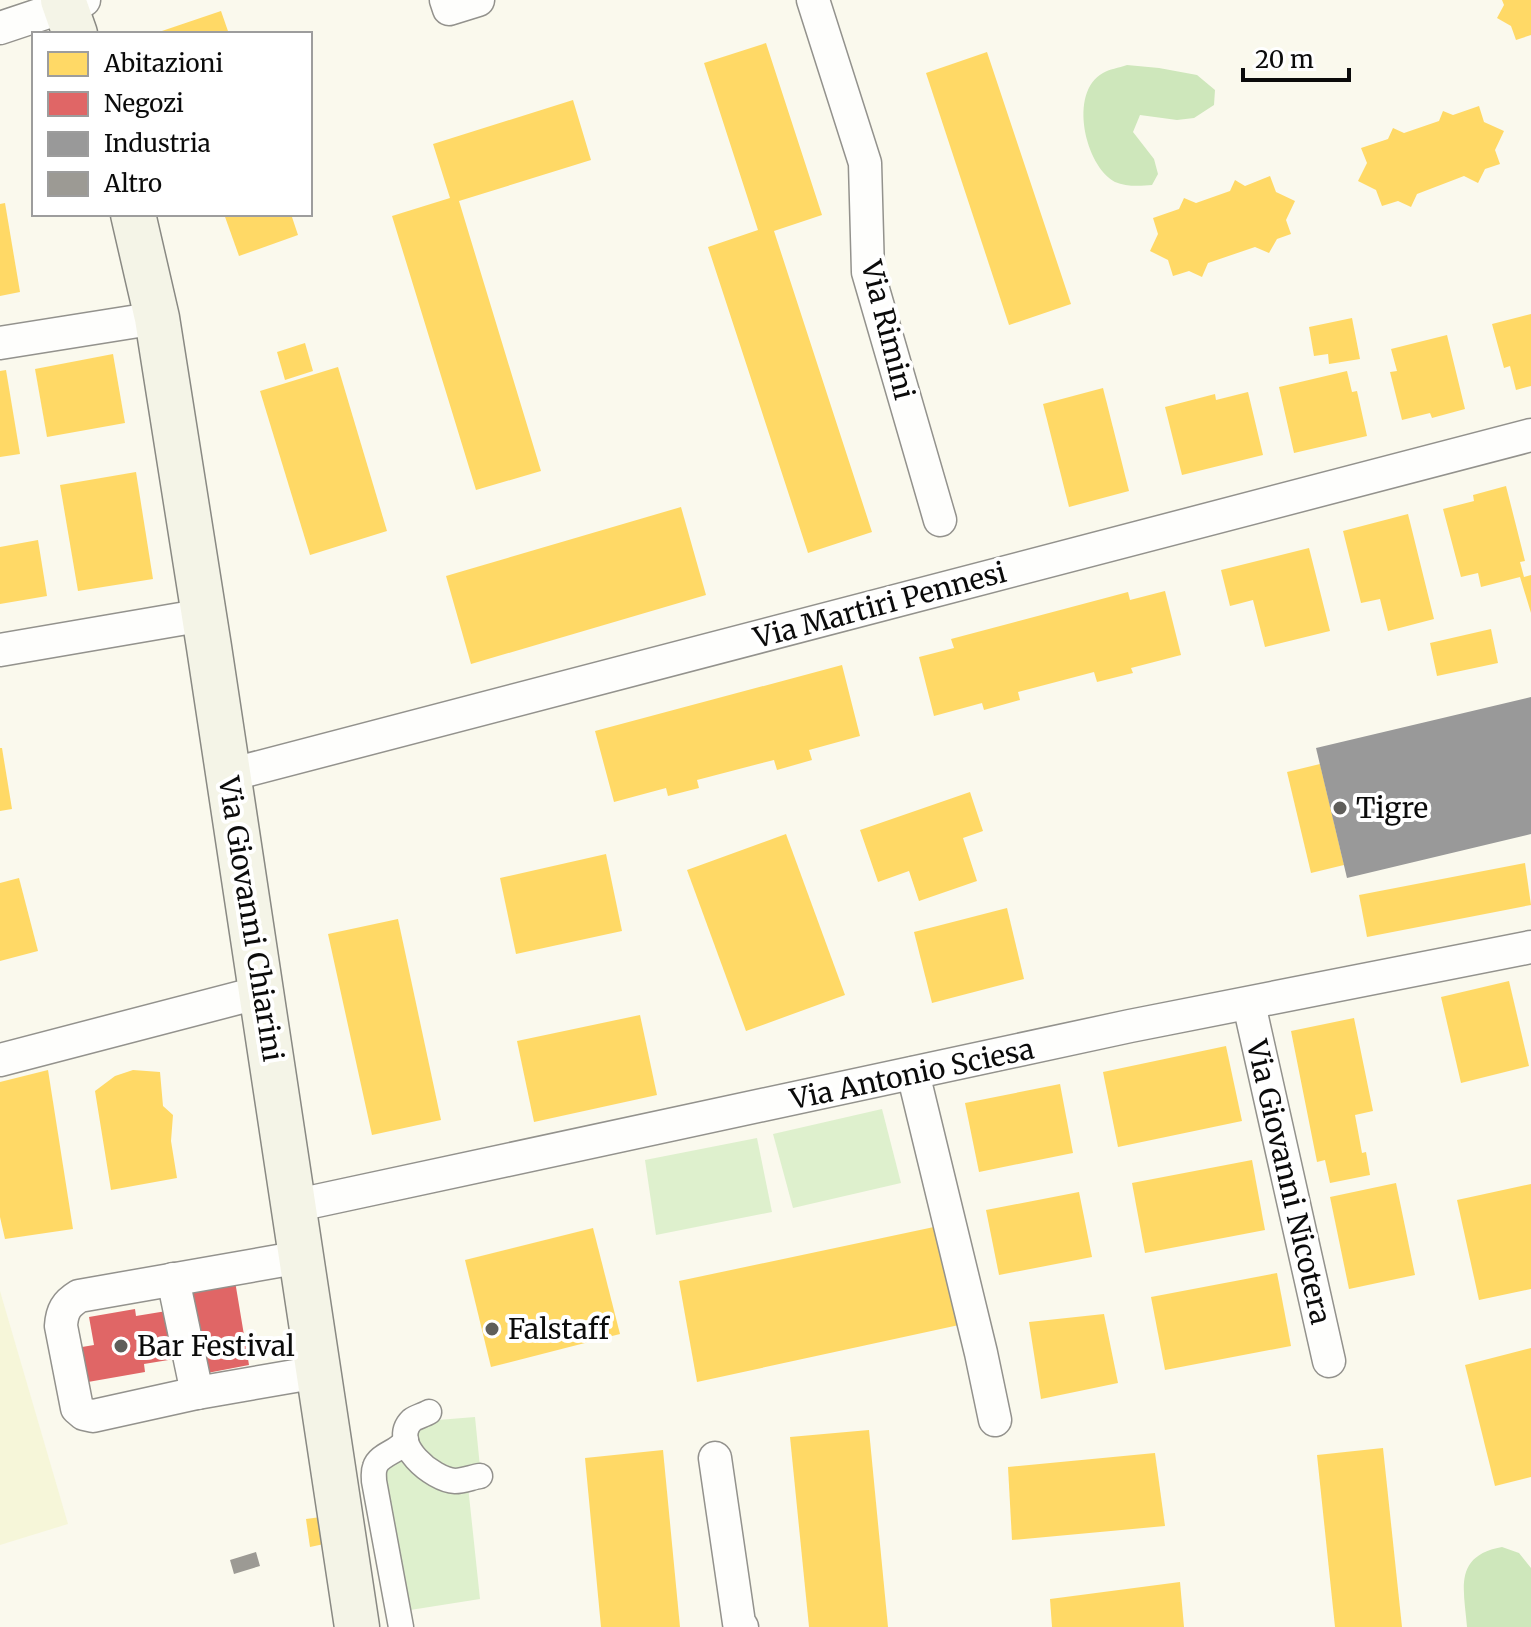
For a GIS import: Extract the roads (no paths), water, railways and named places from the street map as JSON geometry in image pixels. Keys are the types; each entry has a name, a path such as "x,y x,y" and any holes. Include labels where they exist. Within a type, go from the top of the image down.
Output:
{"main road":[{"name":"Via Giovanni Chiarini","path":"133,216 157,318 357,1627"}],"street":[{"path":"446,0 449,9 478,0"},
{"name":"Via Rimini","path":"813,0 865,163 868,272 940,520"},
{"path":"0,28 72,10"},
{"path":"0,343 157,318"},
{"name":"Via Martiri Pennesi","path":"229,775 1531,435"},
{"path":"0,650 204,615"},
{"name":"Via Antonio Sciesa","path":"293,1206 1130,1026 1531,947"},
{"path":"0,1060 261,992"},
{"name":"Via Giovanni Nicotera","path":"1249,1004 1329,1361"},
{"path":"913,1073 995,1420"},
{"path":"301,1257 79,1296 68,1303 62,1312 61,1326 77,1408 93,1416 197,1393 318,1372"},
{"path":"173,1279 197,1393"},
{"path":"429,1412 409,1423 405,1438 411,1453 424,1467 454,1481 480,1476"},
{"path":"401,1627 374,1481 375,1466 402,1447 406,1440"},
{"path":"715,1458 742,1627"}],"place":[{"name":"Tigre","path":"1340,808"},
{"name":"Falstaff","path":"492,1329"},
{"name":"Bar Festival","path":"121,1346"}]}
